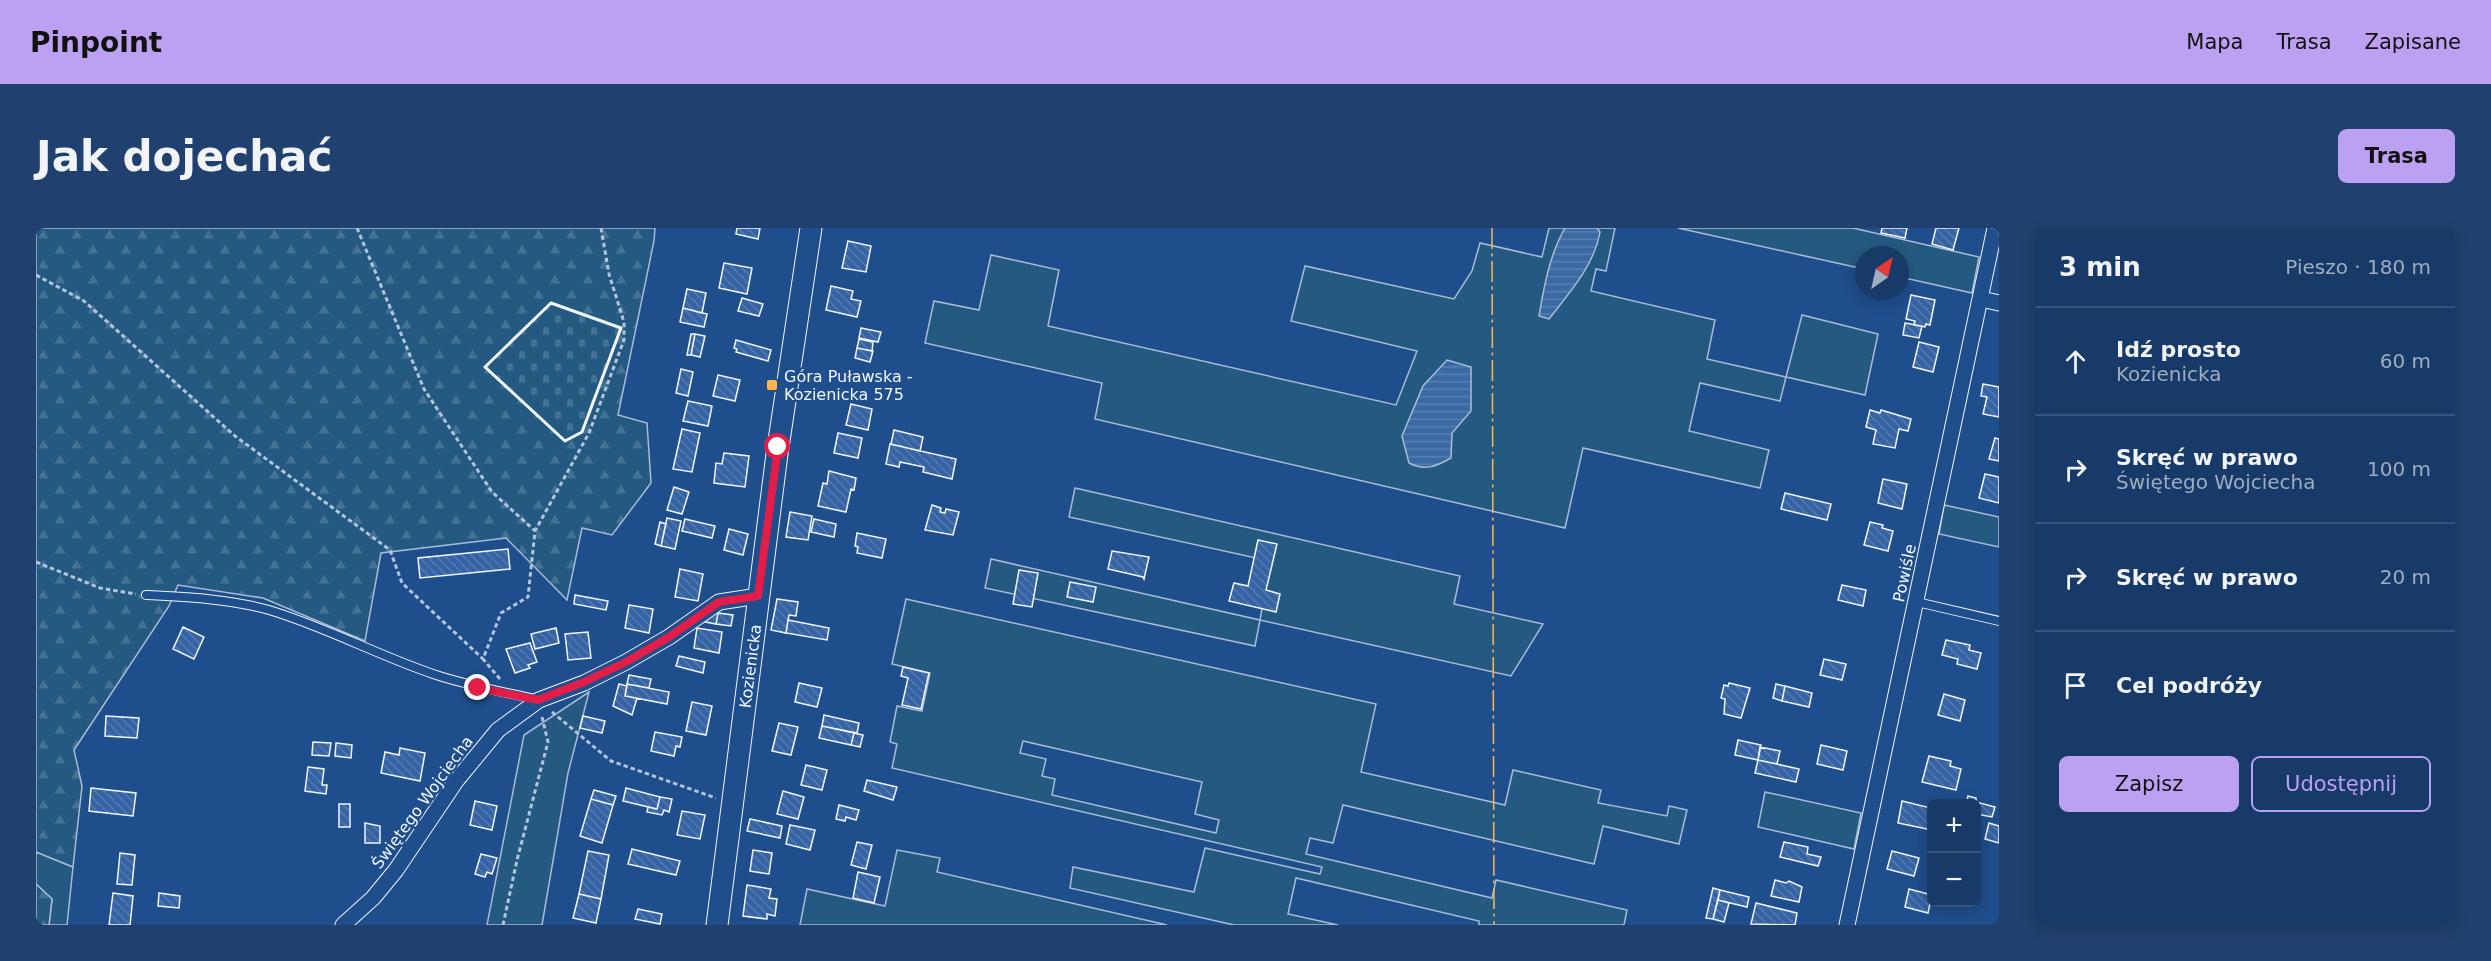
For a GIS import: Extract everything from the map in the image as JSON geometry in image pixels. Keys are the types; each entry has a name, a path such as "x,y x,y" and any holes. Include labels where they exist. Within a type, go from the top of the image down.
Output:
{"main road":[{"name":"Kozienicka","path":"717,925 758,596 811,228"}],"street":[{"name":"Powiśle","path":"1847,925 1982,299 1995,228"},
{"path":"1982,299 1999,303"},
{"name":"Świętego Wojciecha","path":"343,925 374,898 396,870 456,781 498,730 538,700 626,662 669,637 719,602 758,596"}],"lane":[{"path":"146,595 195,597 267,609 325,629 427,672 478,688 538,700"},
{"path":"1917,602 1999,621"}],"path":[{"path":"357,228 424,389 492,492 535,531"},
{"path":"483,658 501,613 528,597 535,531 590,434 624,340 624,322 609,274 601,228"},
{"path":"36,275 84,301 235,436 390,550 402,583 483,658 513,694"},
{"path":"36,562 100,588 146,595"},
{"path":"538,700 611,761 732,804"},
{"path":"503,925 517,860 548,742 538,700"}],"green space":[{"path":"36,228 655,228 618,415 647,423 651,483 612,535 582,528 567,600 506,538 381,553 365,641 263,598 178,585 169,606 74,750 82,786 73,867 36,852"},
{"path":"1549,228 1615,228 1606,271 1596,269 1591,291 1715,320 1707,359 1786,377 1780,401 1700,383 1689,431 1769,450 1760,488 1583,448 1565,528 1095,419 1102,383 925,343 934,301 979,310 991,255 1059,270 1048,326 1396,405 1417,351 1291,321 1305,266 1454,299 1472,271 1480,243 1542,257"},
{"path":"1678,228 1853,228 1979,257 1972,293 1909,279 1909,246 1855,246 1855,267"},
{"path":"551,303 621,328 582,432 565,441 485,367"},
{"path":"1802,315 1878,334 1865,395 1786,377"},
{"path":"1075,488 1460,576 1454,604 1543,624 1511,676 1260,620 1270,561 1069,517"},
{"path":"1944,505 1999,517 1999,547 1939,534"},
{"path":"991,559 1260,620 1255,646 985,588"},
{"path":"906,599 1376,704 1361,772 1505,805 1513,770 1601,790 1598,803 1667,816 1669,806 1687,810 1679,844 1603,826 1594,864 1343,805 1333,843 1310,838 1306,854 1492,898 1496,880 1627,910 1624,925 1479,925 1479,921 1296,878 1288,914 1338,925 1234,925 1070,888 1073,867 1194,892 1205,848 1320,874 1322,867 892,768 897,744 890,742 897,706 922,711 930,673 892,664","holes":["1023,741 1202,782 1195,814 1219,820 1216,833 1052,795 1055,779 1042,776 1046,759 1020,753"]},
{"path":"589,692 568,773 542,925 487,925 524,735"},
{"path":"1765,792 1861,813 1854,849 1758,827"},
{"path":"897,850 940,858 937,872 1167,925 800,925 807,889 885,906"},
{"path":"36,852 73,867 67,925 49,925 52,899 36,884"},
{"path":"36,884 52,899 49,925 36,925"}],"shaded area":[{"path":"1565,228 1597,228 1600,232 1586,268 1549,319 1539,316 1545,282"},
{"path":"1447,360 1471,367 1471,411 1452,433 1451,458 1430,467 1420,467 1409,463 1402,436 1423,386"}],"building":[{"path":"737,228 760,228 758,239 736,234"},
{"path":"1882,228 1907,228 1905,238 1881,233"},
{"path":"1936,228 1959,228 1953,250 1932,244"},
{"path":"848,241 871,246 866,272 842,268"},
{"path":"724,263 752,268 747,294 719,288"},
{"path":"831,286 853,291 851,299 861,301 857,317 826,310"},
{"path":"687,289 706,293 702,313 683,308"},
{"path":"1911,295 1935,300 1930,325 1926,324 1925,327 1914,325 1915,321 1906,319"},
{"path":"742,298 763,304 759,316 738,311"},
{"path":"683,308 707,314 704,327 680,322"},
{"path":"1905,323 1922,326 1919,338 1903,335"},
{"path":"861,328 881,332 878,342 859,338"},
{"path":"691,334 695,334 691,355 687,355"},
{"path":"695,334 705,336 700,357 691,355"},
{"path":"859,339 873,342 872,351 857,348"},
{"path":"736,340 771,350 768,361 736,352 737,349 734,348"},
{"path":"1919,342 1939,347 1933,372 1913,367"},
{"path":"857,348 873,351 870,362 855,358"},
{"path":"681,369 693,372 688,396 676,393"},
{"path":"718,375 740,380 735,401 713,396"},
{"path":"1983,384 1999,387 1999,417 1983,414 1987,397 1981,396"},
{"path":"688,401 712,406 708,426 683,421"},
{"path":"851,404 872,409 868,430 846,425"},
{"path":"1870,410 1880,413 1881,410 1911,419 1908,431 1899,429 1895,448 1873,444 1876,430 1866,427"},
{"path":"682,429 700,433 692,472 673,469"},
{"path":"894,430 923,437 920,451 891,444"},
{"path":"838,433 862,438 858,458 834,453"},
{"path":"1995,438 1999,439 1999,461 1989,459"},
{"path":"890,444 956,459 952,479 923,472 924,467 900,462 899,467 886,464"},
{"path":"724,453 749,456 745,487 714,483 716,463 722,464"},
{"path":"829,471 856,478 846,512 818,506 823,483 827,484"},
{"path":"1985,474 1999,477 1999,503 1979,498"},
{"path":"1883,479 1907,484 1902,509 1878,503"},
{"path":"674,487 689,492 682,514 667,510"},
{"path":"1785,493 1831,504 1827,520 1781,509"},
{"path":"932,505 941,508 940,512 945,513 946,509 959,512 953,535 925,530"},
{"path":"790,512 812,516 808,540 786,537"},
{"path":"667,518 681,521 675,549 661,546"},
{"path":"685,519 715,526 712,538 682,531"},
{"path":"814,519 836,524 834,537 811,532"},
{"path":"660,522 666,524 661,546 655,544"},
{"path":"1870,522 1883,525 1882,528 1893,531 1888,551 1864,545"},
{"path":"729,529 748,534 743,555 724,550"},
{"path":"857,533 886,539 882,558 857,553 858,547 855,546"},
{"path":"1258,540 1277,544 1266,590 1280,594 1276,612 1229,601 1234,583 1248,586"},
{"path":"508,549 510,569 420,578 418,558"},
{"path":"1112,551 1149,557 1144,579 1108,569"},
{"path":"680,569 703,574 698,601 675,597"},
{"path":"1019,570 1038,573 1032,607 1013,604"},
{"path":"1070,582 1096,587 1093,602 1067,597"},
{"path":"1842,585 1866,590 1863,606 1838,600"},
{"path":"575,595 608,601 606,610 574,604"},
{"path":"777,599 798,602 796,616 789,615 786,633 771,630"},
{"path":"629,605 653,609 649,633 625,628"},
{"path":"718,613 716,624 700,621"},
{"path":"718,613 733,615 731,626 716,624"},
{"path":"788,620 829,628 827,640 786,633"},
{"path":"183,627 204,637 194,659 173,649"},
{"path":"556,628 559,643 535,649 531,634"},
{"path":"697,628 722,632 719,653 694,648"},
{"path":"588,632 591,658 568,660 565,634"},
{"path":"1946,640 1970,645 1969,650 1981,653 1977,669 1957,664 1958,659 1942,655"},
{"path":"530,643 537,662 528,665 530,668 515,673 506,649"},
{"path":"679,656 705,662 703,673 676,666"},
{"path":"1824,659 1846,664 1842,680 1820,675"},
{"path":"903,667 929,673 921,709 902,705 908,678 901,676"},
{"path":"629,675 651,679 649,688 627,684"},
{"path":"799,683 822,688 817,707 795,702"},
{"path":"1729,683 1750,688 1741,718 1724,714 1725,699 1721,698 1724,685 1728,686"},
{"path":"619,684 627,686 625,696 637,698 632,715 613,706"},
{"path":"627,684 669,692 667,704 625,696"},
{"path":"1776,684 1785,686 1782,701 1773,698"},
{"path":"1785,686 1812,693 1809,707 1782,701"},
{"path":"1944,694 1965,700 1960,721 1938,715"},
{"path":"692,702 712,706 706,735 686,731"},
{"path":"824,715 859,723 857,733 822,726"},
{"path":"106,716 139,718 137,738 105,736"},
{"path":"583,716 605,721 602,733 580,728"},
{"path":"779,723 798,727 791,755 772,751"},
{"path":"822,726 854,733 851,745 819,738"},
{"path":"655,732 682,737 680,747 676,746 674,756 651,751"},
{"path":"854,733 863,735 860,747 851,745"},
{"path":"1738,740 1761,745 1758,760 1735,755"},
{"path":"313,742 331,743 329,756 312,755"},
{"path":"336,743 352,745 351,758 335,756"},
{"path":"1821,745 1847,751 1843,770 1817,764"},
{"path":"1760,747 1780,751 1777,764 1758,760"},
{"path":"400,748 425,753 420,781 381,773 385,752 399,755"},
{"path":"1929,756 1951,761 1950,766 1961,769 1956,790 1922,782"},
{"path":"1758,760 1799,769 1796,782 1755,773"},
{"path":"806,765 827,770 822,790 801,785"},
{"path":"308,767 324,769 322,785 327,785 326,794 305,791"},
{"path":"867,780 897,787 893,800 864,791"},
{"path":"91,788 136,793 133,816 89,811"},
{"path":"626,788 660,797 657,809 623,801"},
{"path":"594,790 616,796 613,805 591,799"},
{"path":"783,791 804,797 798,819 777,814"},
{"path":"660,797 672,799 669,812 664,810 662,815 647,812 648,807 657,809"},
{"path":"591,799 613,805 602,843 580,836"},
{"path":"475,801 497,806 492,830 470,825"},
{"path":"1902,801 1927,807 1927,829 1898,823"},
{"path":"1981,803 1995,807 1992,817 1981,815"},
{"path":"339,804 350,804 350,827 339,827"},
{"path":"839,805 859,810 856,820 846,817 845,821 836,819"},
{"path":"682,811 705,815 700,839 677,835"},
{"path":"750,819 782,826 780,838 747,831"},
{"path":"365,823 380,826 380,843 365,843"},
{"path":"1989,823 1999,826 1999,843 1985,839"},
{"path":"790,825 815,830 810,850 786,844"},
{"path":"857,842 872,845 866,869 851,865"},
{"path":"1784,842 1808,847 1807,854 1821,857 1818,866 1780,857"},
{"path":"632,849 680,861 676,875 628,864"},
{"path":"753,850 772,853 769,874 750,871"},
{"path":"588,851 609,855 601,899 579,894"},
{"path":"1892,851 1919,858 1914,876 1887,869"},
{"path":"120,853 135,855 132,885 117,884"},
{"path":"481,854 497,858 492,874 487,872 485,877 475,874"},
{"path":"858,872 880,877 874,903 853,898"},
{"path":"1775,880 1786,883 1789,881 1802,887 1799,902 1771,896"},
{"path":"747,885 771,889 769,898 777,899 775,916 767,914 767,919 743,916"},
{"path":"1713,888 1720,890 1713,919 1706,918"},
{"path":"1909,889 1927,894 1928,913 1905,907"},
{"path":"1720,890 1749,897 1747,907 1718,900"},
{"path":"113,893 133,896 130,925 109,925"},
{"path":"159,893 180,896 179,908 158,906"},
{"path":"579,894 601,899 596,923 573,918"},
{"path":"1718,900 1729,903 1724,922 1713,919"},
{"path":"1756,903 1797,913 1795,925 1751,924"},
{"path":"638,909 662,914 660,924 635,919"}],"wall":[{"path":"551,303 621,328 582,432 565,441 485,367 551,303"}],"power":[{"path":"1492,228 1494,925"}],"place":[{"name":"Góra Puławska - Kozienicka 575","path":"772,385"}],"route":[{"path":"478,688 538,700 626,662 669,637 719,602 758,596 778,447"}]}
